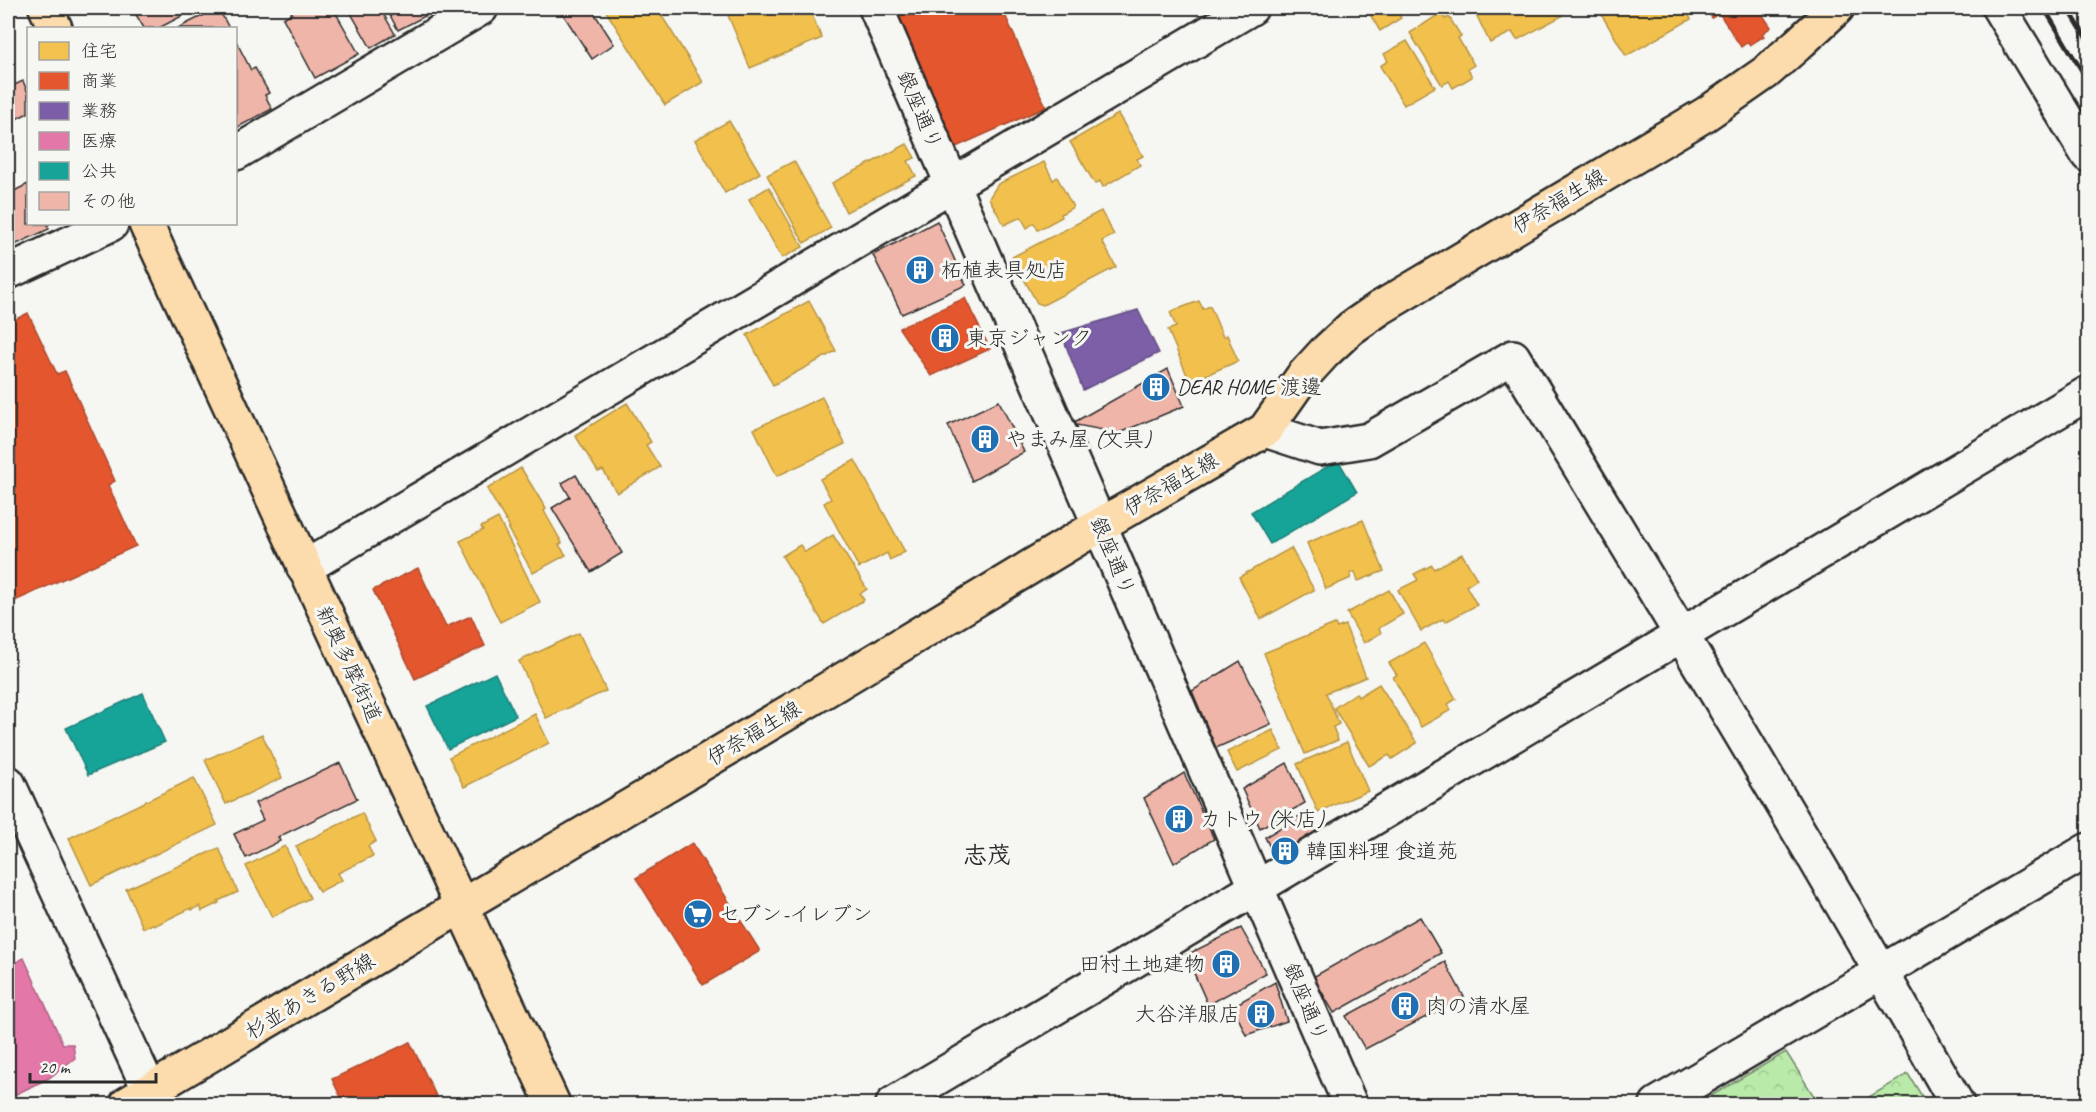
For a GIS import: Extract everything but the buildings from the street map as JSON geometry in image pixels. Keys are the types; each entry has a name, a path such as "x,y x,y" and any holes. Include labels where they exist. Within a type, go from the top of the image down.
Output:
{"main road":[{"path":"46,8 55,27"},
{"name":"伊奈福生線","path":"461,906 1100,525 1265,430 1303,376 1351,328 1380,308 1706,114 1765,73 1837,8"},
{"name":"新奥多摩街道","path":"146,225 553,1104"},
{"name":"杉並あきる野線","path":"144,1100 461,906"}],"street":[{"path":"237,152 481,8"},
{"name":"銀座通り","path":"876,8 1350,1104"},
{"path":"304,568 1251,8"},
{"path":"1999,8 2088,155"},
{"path":"8,272 109,225"},
{"path":"1265,430 1320,448 1369,440 1514,357 1882,972 1957,1104"},
{"path":"893,1104 2088,393"},
{"path":"8,783 144,1100"},
{"path":"1657,1104 2088,850"}],"green space":[{"path":"1786,1052 1819,1104 1697,1104"},
{"path":"1908,1074 1927,1104 1857,1104"}],"railway":[{"path":"2044,8 2088,81"},
{"path":"2068,8 2088,41"}],"place":[{"name":"柘植表具処店","path":"920,270"},
{"name":"東京ジャンク","path":"945,338"},
{"name":"DEAR HOME 渡邊","path":"1156,387"},
{"name":"やまみ屋 (文具)","path":"985,439"},
{"name":"カトウ (米店)","path":"1179,819"},
{"name":"韓国料理 食道苑","path":"1285,851"},
{"name":"セブン-イレブン","path":"698,914"},
{"name":"田村土地建物","path":"1226,964"},
{"name":"肉の清水屋","path":"1405,1006"},
{"name":"大谷洋服店","path":"1261,1014"}],"district":[{"name":"志茂","path":"987,855"}]}
